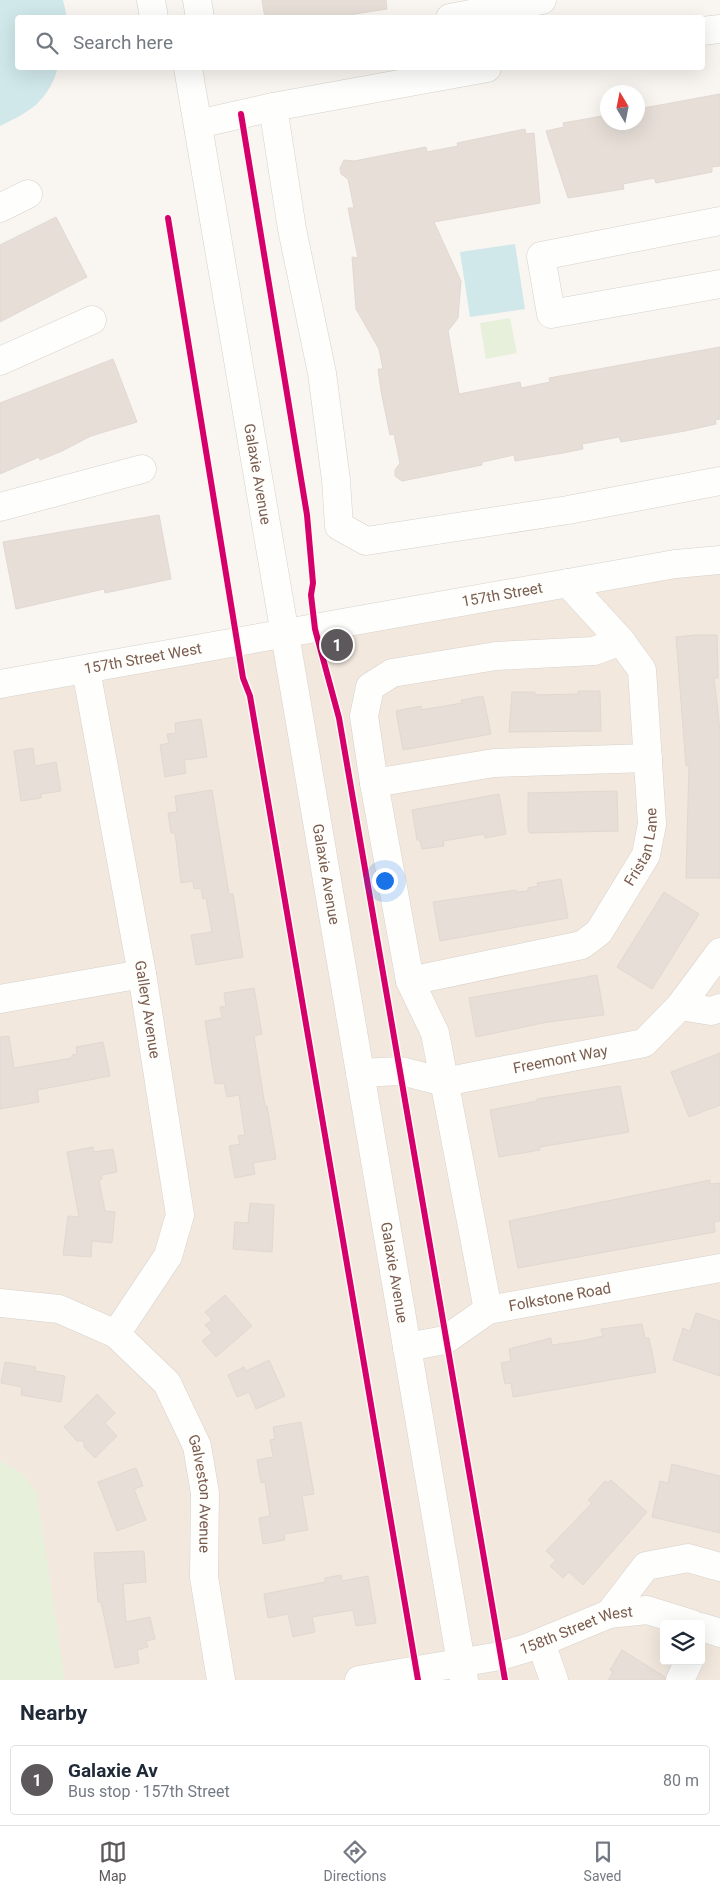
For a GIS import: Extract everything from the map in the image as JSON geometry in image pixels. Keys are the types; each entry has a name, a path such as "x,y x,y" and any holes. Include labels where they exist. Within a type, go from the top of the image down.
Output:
{"street":[{"path":"150,0 153,15"},
{"path":"197,0 200,15"},
{"path":"465,15 542,0"},
{"path":"705,31 720,29"},
{"name":"Galaxie Avenue","path":"188,70 462,1672"},
{"path":"198,124 273,107 476,70"},
{"path":"273,107 292,228 322,373 340,526 366,541 568,510 720,481"},
{"path":"0,208 28,194"},
{"path":"720,221 541,256 551,314 720,284"},
{"path":"0,361 92,320"},
{"path":"0,507 142,469"},
{"name":"157th Street","path":"284,634 675,564 720,560"},
{"name":"Fristan Lane","path":"410,982 582,944 599,932 646,855 652,824 642,670 621,641 568,583"},
{"name":"157th Street West","path":"0,684 284,634"},
{"path":"488,1310 435,1033 410,982 374,784 364,716 370,687 392,673 496,656 594,651 621,641"},
{"name":"Gallery Avenue","path":"86,670 142,974 180,1215 168,1256 116,1334"},
{"path":"374,784 494,763 648,758"},
{"name":"Freemont Way","path":"360,1073 401,1071 444,1082 644,1043 680,1006 720,952"},
{"path":"0,998 142,974"},
{"path":"680,1006 712,1012 720,1008"},
{"name":"Folkstone Road","path":"407,1347 445,1340 488,1310 720,1268"},
{"path":"0,1303 59,1309 116,1334"},
{"name":"Galveston Avenue","path":"116,1334 167,1383 198,1446 205,1493 204,1577 221,1680"},
{"path":"609,1614 646,1566 688,1558 720,1567"},
{"name":"158th Street West","path":"359,1680 462,1672 500,1656 541,1643 609,1614 647,1610 676,1620"},
{"path":"541,1643 554,1680"},
{"path":"680,1680 687,1665"}],"shaded area":[{"path":"720,560 720,1680 0,1680 0,684"}],"green space":[{"path":"510,318 517,353 486,359 480,323"},
{"path":"0,1461 23,1474 37,1494 65,1680 0,1680"}],"water":[{"path":"0,0 63,0 67,15 15,15 15,70 57,70 49,89 36,104 21,115 0,126"},
{"path":"515,244 525,309 470,317 460,252"}],"building":[{"path":"262,0 386,0 387,9 355,15 264,15"},
{"path":"720,94 720,166 712,167 712,172 656,183 654,178 623,184 624,189 568,198 546,131 564,127 563,123 600,116 600,130 645,130 645,108"},
{"path":"525,129 526,134 534,133 540,203 434,222 461,281 458,318 448,331 459,394 520,382 521,388 550,382 549,378 720,347 720,419 715,420 716,424 685,431 621,442 619,437 582,444 583,449 515,461 514,455 482,462 482,465 402,481 395,476 395,470 400,463 394,434 390,435 381,391 378,369 383,369 379,349 356,309 352,257 358,258 348,208 354,208 348,179 341,174 340,168 344,160 354,161 426,147 427,152 458,146 457,143"},
{"path":"56,217 87,277 0,322 0,245"},
{"path":"113,359 137,422 91,436 62,451 40,460 39,457 0,474 0,403"},
{"path":"159,515 171,579 105,593 104,589 16,609 3,542"},
{"path":"717,635 718,678 714,678 720,730 720,878 686,878 689,765 686,766 676,637"},
{"path":"578,691 600,691 601,731 509,732 512,692 535,692 535,695 578,694"},
{"path":"483,696 491,734 403,750 396,711 421,706 421,710 462,703 461,700"},
{"path":"201,719 207,757 184,760 186,773 165,777 160,745 169,743 167,734 176,733 175,723"},
{"path":"33,748 35,766 56,762 61,791 41,794 41,798 21,801 14,751"},
{"path":"212,790 229,894 233,894 243,957 196,965 191,935 212,932 206,898 203,899 201,888 194,889 193,881 181,883 175,833 171,833 168,813 177,812 175,796"},
{"path":"617,791 618,831 530,833 528,830 528,793"},
{"path":"499,794 506,834 485,838 484,834 443,841 444,846 422,849 420,840 417,840 412,810"},
{"path":"561,879 568,918 440,941 433,902 516,890 516,892 528,891 528,888 538,886 537,883"},
{"path":"664,892 699,914 652,989 617,967"},
{"path":"597,975 604,1015 548,1022 476,1037 469,998"},
{"path":"254,988 262,1034 254,1036 276,1159 253,1163 255,1174 235,1178 229,1146 240,1144 238,1136 245,1135 239,1095 227,1097 224,1083 215,1084 205,1021 222,1018 220,1007 226,1006 224,993"},
{"path":"9,1036 14,1068 72,1058 72,1055 77,1054 76,1047 103,1042 110,1076 37,1090 39,1102 0,1109 0,1037"},
{"path":"720,1053 720,1105 689,1117 671,1072"},
{"path":"620,1086 629,1132 540,1147 540,1150 499,1157 490,1110 537,1101 537,1099"},
{"path":"93,1147 94,1152 113,1149 117,1172 101,1175 102,1179 99,1180 105,1211 115,1212 112,1243 92,1241 91,1257 63,1255 68,1216 79,1217 67,1152"},
{"path":"710,1180 710,1184 720,1183 720,1221 714,1222 715,1232 518,1268 509,1221"},
{"path":"250,1203 274,1205 272,1252 233,1249 235,1222 248,1223"},
{"path":"225,1295 252,1326 216,1357 202,1341 212,1333 205,1325 212,1320 205,1312"},
{"path":"696,1313 720,1321 720,1376 673,1360 683,1328 690,1331"},
{"path":"642,1324 645,1338 649,1338 656,1372 513,1397 511,1383 505,1384 501,1363 511,1361 509,1349 551,1338 552,1345 581,1341 603,1336 601,1329"},
{"path":"269,1360 285,1396 256,1409 249,1392 237,1397 228,1375 244,1367 246,1371"},
{"path":"5,1362 36,1367 35,1371 65,1376 61,1402 21,1395 22,1387 1,1383"},
{"path":"97,1394 115,1413 105,1423 117,1436 95,1458 84,1447 84,1441 77,1441 64,1427"},
{"path":"301,1422 314,1494 302,1496 308,1530 284,1534 285,1540 263,1544 259,1518 270,1516 265,1482 261,1483 257,1460 273,1457 270,1440 275,1439 273,1427"},
{"path":"672,1464 720,1476 720,1533 652,1517 660,1481 668,1483"},
{"path":"136,1468 143,1486 134,1489 146,1520 117,1531 98,1482"},
{"path":"611,1480 647,1512 583,1585 569,1572 563,1578 550,1566 556,1560 546,1551 592,1503 588,1500 605,1481 608,1483"},
{"path":"144,1551 146,1582 123,1584 126,1622 150,1617 155,1639 146,1641 148,1647 137,1650 139,1663 115,1668 101,1602 98,1602 94,1553"},
{"path":"341,1575 342,1581 368,1576 376,1623 356,1626 353,1610 312,1617 315,1632 293,1637 288,1614 268,1618 264,1594 325,1582 325,1578"},
{"path":"622,1650 665,1677 665,1680 608,1680 613,1672 610,1670"}],"cycle path":[{"path":"241,114 307,515 313,583 311,595 315,629 339,718 505,1680"},
{"path":"168,218 243,678 250,696 418,1680"}],"place":[{"name":"Galaxie Av","path":"337,645"}]}
